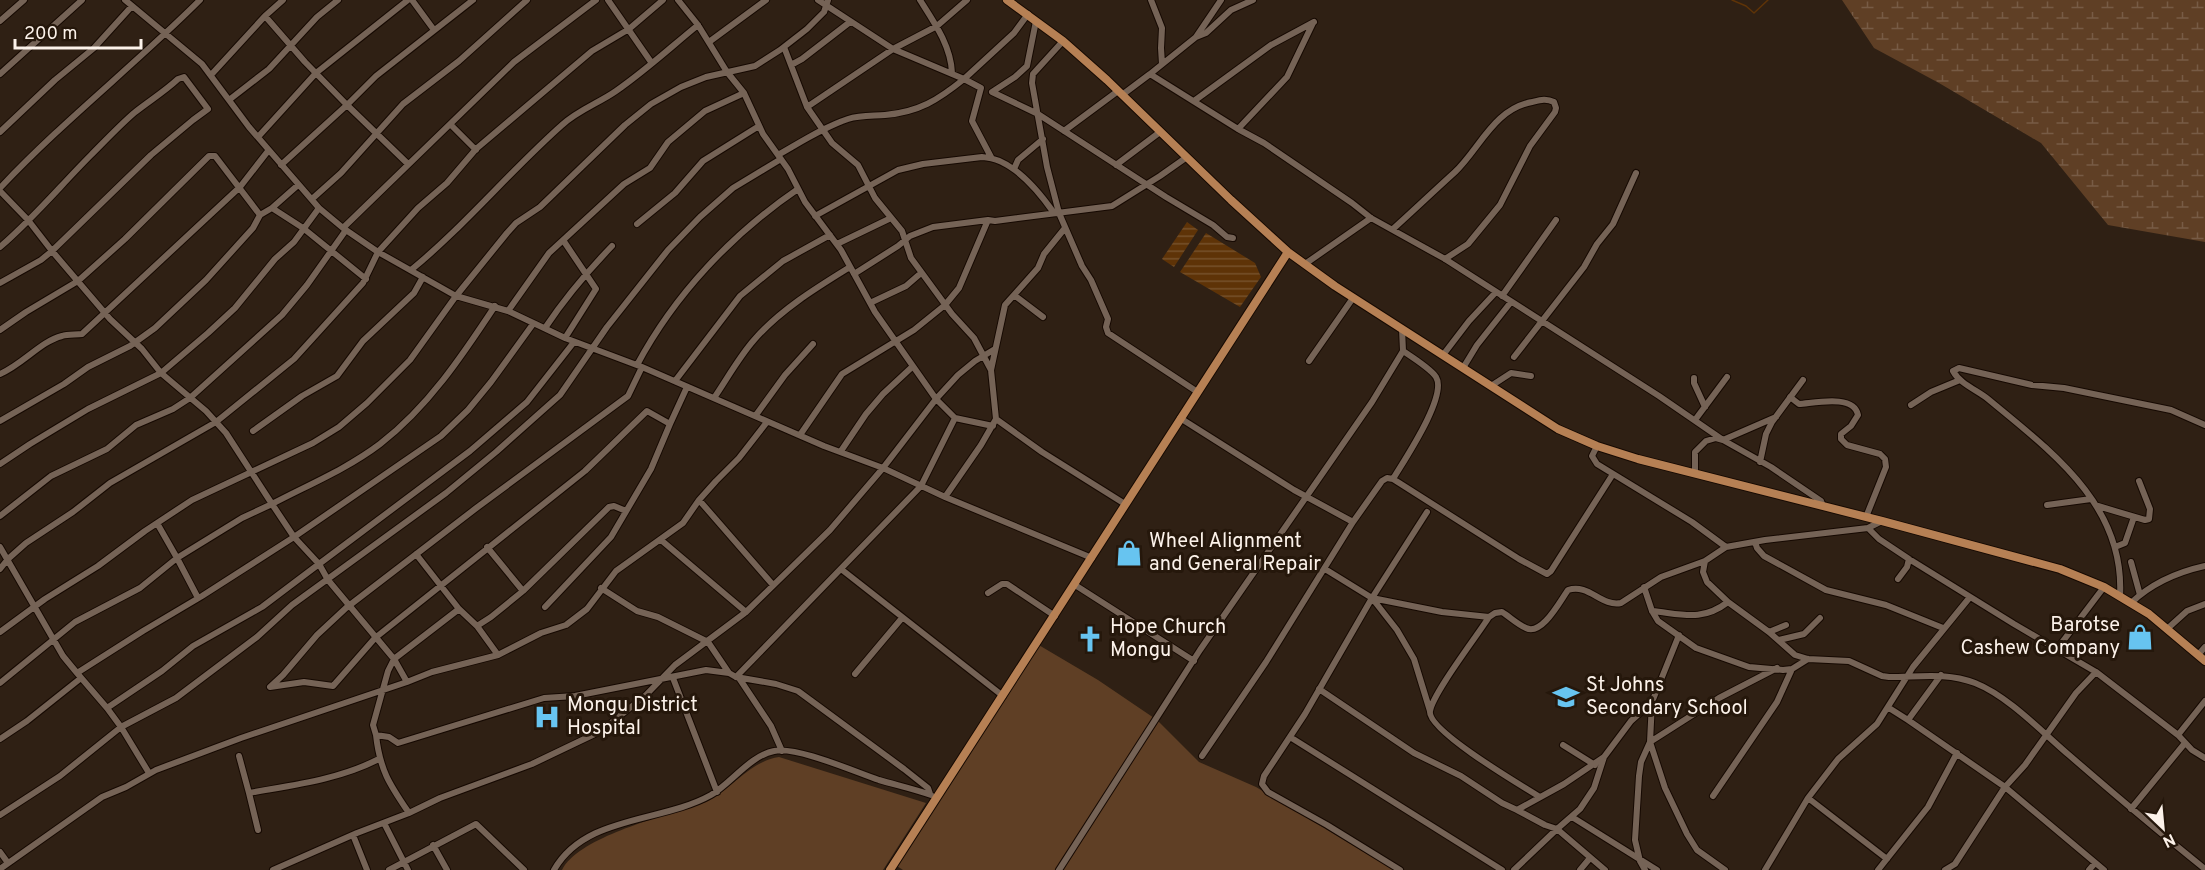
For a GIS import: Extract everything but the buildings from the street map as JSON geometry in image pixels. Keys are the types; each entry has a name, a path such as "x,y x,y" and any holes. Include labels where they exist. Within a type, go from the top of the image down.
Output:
{"main road":[{"path":"1007,0 1063,41 1288,252 1353,298 1558,429 1597,446 1638,459 2039,563 2104,587 2120,596 2167,629 2205,661"},
{"path":"890,870 934,796 1003,696 1288,252"}],"street":[{"path":"0,21 24,0"},
{"path":"0,74 82,0"},
{"path":"125,0 198,59 268,151 319,208 344,229 378,252 456,296 508,310 574,342 640,366 756,415 767,422 883,468 945,497 1092,558"},
{"path":"200,0 127,70 84,105 0,190 160,373 226,433 294,537 319,564 328,580 394,659 407,682"},
{"path":"211,75 265,16 283,0"},
{"path":"229,100 269,69 290,45 338,0"},
{"path":"258,137 316,73 410,0 434,30"},
{"path":"281,165 376,76 473,0"},
{"path":"312,199 341,173 403,104 459,61 527,0"},
{"path":"0,516 51,476 107,449 136,425 190,398 282,315 307,285 344,229 408,164 514,62 596,0"},
{"path":"608,0 651,62"},
{"path":"0,569 8,559 118,477 216,422 300,354 366,279 378,252 418,208 447,183 476,150 592,51 629,29 663,0"},
{"path":"678,0 698,25 727,72 744,93 759,126 798,189 837,244 870,303 896,343 936,399 955,418 994,422 1125,504"},
{"path":"709,42 766,0"},
{"path":"818,0 828,3 850,22 893,49 952,73 1038,114 1213,225 1227,237 1233,238"},
{"path":"920,0 937,26 950,60 952,73"},
{"path":"807,107 893,49 937,26 967,0"},
{"path":"1151,0 1162,28 1162,64"},
{"path":"1196,37 1221,0"},
{"path":"1064,131 1150,74 1196,37 1206,33 1232,10 1253,0"},
{"path":"0,632 192,500 313,443 339,427 361,409 411,360 456,296 516,223 540,207 625,125 651,104 681,87 706,77 755,66 784,47 812,24 828,3"},
{"path":"0,132 55,80 94,48 132,6"},
{"path":"0,815 60,776 121,727 176,698 257,637 292,604 446,493 496,452 560,395 592,347 668,250 733,188 824,130 849,118 908,112 939,99 1014,33 1028,14"},
{"path":"265,16 316,73 408,164"},
{"path":"992,92 1027,66 1035,21"},
{"path":"791,65 850,22"},
{"path":"1194,100 1271,45 1314,22 1287,76 1238,129"},
{"path":"411,270 433,252 502,181 564,123 588,106 616,92 698,25"},
{"path":"1033,74 1063,41"},
{"path":"784,47 807,107 832,143 858,165 869,187 905,239 911,258 945,305 974,338 991,370"},
{"path":"1027,66 1033,74 1033,91 1057,213 1108,319 1106,327 1108,333 1196,392"},
{"path":"1150,74 1238,129 1264,142 1371,218 1445,259 1821,501 1823,506"},
{"path":"0,246 127,119 178,79 184,77 208,109 152,156 52,251 41,260 0,283"},
{"path":"981,88 972,121 991,157"},
{"path":"508,310 539,266 562,240 624,184 650,168 668,142 698,116 744,93"},
{"path":"1393,229 1454,173 1480,139 1506,114 1528,103 1545,99 1554,102 1555,112 1530,146 1500,205 1468,244 1445,259"},
{"path":"450,124 476,150"},
{"path":"637,224 675,194 703,161 759,126"},
{"path":"1116,165 1160,132"},
{"path":"1014,169 1018,160 1043,140"},
{"path":"0,374 13,368 50,340 63,335 81,335 104,311 198,228 240,187 268,151"},
{"path":"0,330 78,281 125,239 209,156 215,156 260,215"},
{"path":"816,216 898,170 959,159 991,157 1014,169 1057,213"},
{"path":"854,274 905,239 933,227 1086,211 1112,206 1187,157"},
{"path":"1514,357 1584,267 1597,244 1613,224 1636,173"},
{"path":"0,421 64,384 88,367 124,350 168,317 207,280 252,228 260,215 272,208 298,185"},
{"path":"670,424 647,411 585,471 375,638 333,686 304,682 270,687 316,635 350,605 628,396 659,328 685,292 760,216 798,189"},
{"path":"272,208 303,228 366,279"},
{"path":"0,464 88,409 160,373 235,308 275,259 294,242 319,208"},
{"path":"837,244 891,218"},
{"path":"1305,264 1371,218"},
{"path":"800,435 842,374 896,343 945,305 959,288 988,220"},
{"path":"1443,355 1469,321 1499,294 1556,220"},
{"path":"945,497 994,422 991,370 1005,305 1038,268 1044,254 1065,228"},
{"path":"675,381 740,296 783,261 830,235"},
{"path":"562,240 596,289 565,338"},
{"path":"544,328 561,304 612,246"},
{"path":"714,398 753,340 805,297 850,267"},
{"path":"870,303 906,286 921,273"},
{"path":"253,431 302,396 337,376 363,341 410,298 423,277"},
{"path":"1014,295 1043,317"},
{"path":"1309,361 1353,298"},
{"path":"1463,368 1482,338 1511,302"},
{"path":"0,683 75,622 140,588 177,558 242,518 350,464 381,443 413,413 448,374 495,306"},
{"path":"0,739 27,721 79,675 142,631 294,537 441,436 468,410 491,382 533,324"},
{"path":"1059,870 1194,661 1372,402 1403,351 1402,329"},
{"path":"107,708 162,671 193,646 262,607 470,451 527,402 574,342"},
{"path":"756,415 785,375 813,344"},
{"path":"273,870 410,813 440,798 532,764 590,738 610,724 661,681 675,665 746,612 830,530 958,375 995,349"},
{"path":"1393,479 1420,434 1433,407 1438,389 1435,376 1403,351"},
{"path":"841,451 866,414 883,394 912,367"},
{"path":"2120,596 2121,575 2115,547 2097,506 2063,463 1988,400 1960,380 1953,371 1959,368 2032,385 2064,388 2171,410 2205,425"},
{"path":"1491,386 1511,373 1531,376"},
{"path":"1695,420 1726,377"},
{"path":"1695,378 1694,383 1705,407"},
{"path":"1760,462 1766,434 1803,380"},
{"path":"1911,405 1931,392 1960,380"},
{"path":"545,608 611,537 651,469 687,387"},
{"path":"1790,397 1799,404 1836,401 1856,407 1858,415 1851,426 1841,434 1841,439 1847,445 1881,454 1886,462 1866,517"},
{"path":"1695,473 1694,456 1699,447 1711,438 1723,440 1776,417"},
{"path":"737,677 921,486 955,418"},
{"path":"1180,418 1294,490 1353,522"},
{"path":"0,869 102,797 126,787 149,773 177,761 432,672 498,654 541,633 566,625 587,609 601,588 627,561 683,523 699,500 739,458 767,422"},
{"path":"1597,446 1592,456 1593,459 1613,474 1692,522 1726,547"},
{"path":"1202,756 1266,662 1353,522 1382,481 1387,478 1393,479 1519,559 1547,574 1613,474"},
{"path":"2097,506 2145,520 2150,517 2150,509 2139,481"},
{"path":"2047,505 2091,499"},
{"path":"699,500 773,585"},
{"path":"477,626 523,591 609,507 614,506 626,511"},
{"path":"1400,870 1264,789 1262,784 1264,776 1427,512"},
{"path":"2115,547 2125,543 2134,517"},
{"path":"1430,711 1439,692 1489,617 1495,613 1502,612 1526,628 1536,629 1543,625 1568,590 1587,590 1604,601 1614,604 1622,603 1661,577 1705,561 1726,547 1868,528 1882,521"},
{"path":"157,523 198,598"},
{"path":"1868,528 1909,559 2096,672 2205,758"},
{"path":"661,540 746,612"},
{"path":"1755,542 1764,556 1826,590 1886,605 1943,628"},
{"path":"0,547 63,656 121,727 149,773"},
{"path":"488,547 523,591"},
{"path":"416,554 498,654"},
{"path":"1898,579 1909,559"},
{"path":"1705,561 1703,572 1707,582 1728,602 1769,632 1795,655 1808,659 1849,660 1882,676 1941,675 1965,680 1990,691 2046,735 2200,868"},
{"path":"2131,562 2140,595"},
{"path":"2131,603 2176,573 2205,566"},
{"path":"841,569 1003,696"},
{"path":"1325,569 1372,598 1397,630 1414,659 1431,719 1441,729 1508,778 1540,797"},
{"path":"988,593 1002,584 1007,584 1055,616"},
{"path":"1075,585 1194,661"},
{"path":"1644,587 1658,621 1696,648 1742,666 1792,669"},
{"path":"2057,649 2104,587"},
{"path":"601,588 637,611 658,617 708,642 729,672 737,677 790,687 798,691 904,769 928,788 934,796"},
{"path":"1765,870 1808,798 1838,759 1872,729 1889,708 1907,677 1943,628 1970,597"},
{"path":"1372,598 1442,612 1489,617"},
{"path":"1652,611 1705,615 1716,611 1728,602"},
{"path":"2167,629 2187,611 2205,604"},
{"path":"410,813 390,785 379,759 373,725 388,671 394,659 459,609"},
{"path":"855,674 902,618"},
{"path":"1779,640 1804,634 1820,618"},
{"path":"1769,632 1786,625"},
{"path":"1679,635 1652,702 1650,742 1665,788 1687,834 1697,850 1725,870"},
{"path":"2198,655 2205,647"},
{"path":"1713,796 1777,702 1792,669 1808,659"},
{"path":"1645,870 1640,861 1635,840 1641,762 1650,742 1719,698 1777,668"},
{"path":"376,735 389,737 398,743 544,698 566,698 661,681 706,670 729,672"},
{"path":"1945,870 1955,864 2005,787 2025,765 2076,693 2096,672"},
{"path":"1908,720 1941,675"},
{"path":"737,677 771,726 782,751"},
{"path":"673,678 717,792"},
{"path":"1319,689 1414,753 1461,776 1502,803 1545,825 1557,828 1605,870"},
{"path":"1514,870 1580,809 1593,788 1605,758 1630,722 1652,702"},
{"path":"2178,735 2205,702"},
{"path":"1889,708 2005,787 2104,870"},
{"path":"1290,737 1502,870"},
{"path":"2131,810 2185,743"},
{"path":"1563,745 1595,765"},
{"path":"554,870 583,839 598,832 669,812 717,792 761,757 774,751 831,763 934,796"},
{"path":"1878,870 1928,807 1957,753"},
{"path":"239,756 258,830"},
{"path":"1517,810 1605,758"},
{"path":"249,793 336,777 361,769 379,759"},
{"path":"1808,798 1887,859"},
{"path":"1572,817 1657,870"},
{"path":"384,823 408,870"},
{"path":"389,870 476,824 524,870"},
{"path":"353,835 366,870"},
{"path":"434,845 447,870"},
{"path":"0,852 8,863"},
{"path":"1580,870 1590,858"},
{"path":"2089,870 2095,862"}],"green space":[{"path":"1842,0 2205,0 2205,242 2108,225 2041,143 1874,48"},
{"path":"1037,644 1098,680 1157,720 1199,762 1256,787 1394,870 903,870 894,864"},
{"path":"779,757 926,803 883,870 562,870 570,859 599,840 635,825 706,802 761,763"}],"shaded area":[{"path":"1187,222 1198,230 1174,267 1162,259"},
{"path":"1206,233 1255,263 1261,277 1240,307 1180,272"}],"waterway":[{"path":"1732,0 1746,6 1754,13 1768,0"}],"place":[{"name":"Wheel Alignment and General Repair","path":"1129,553"},
{"name":"Barotse Cashew Company","path":"2140,637"},
{"name":"Hope Church Mongu","path":"1090,639"},
{"name":"St Johns Secondary School","path":"1566,697"},
{"name":"Mongu District Hospital","path":"547,717"}]}
